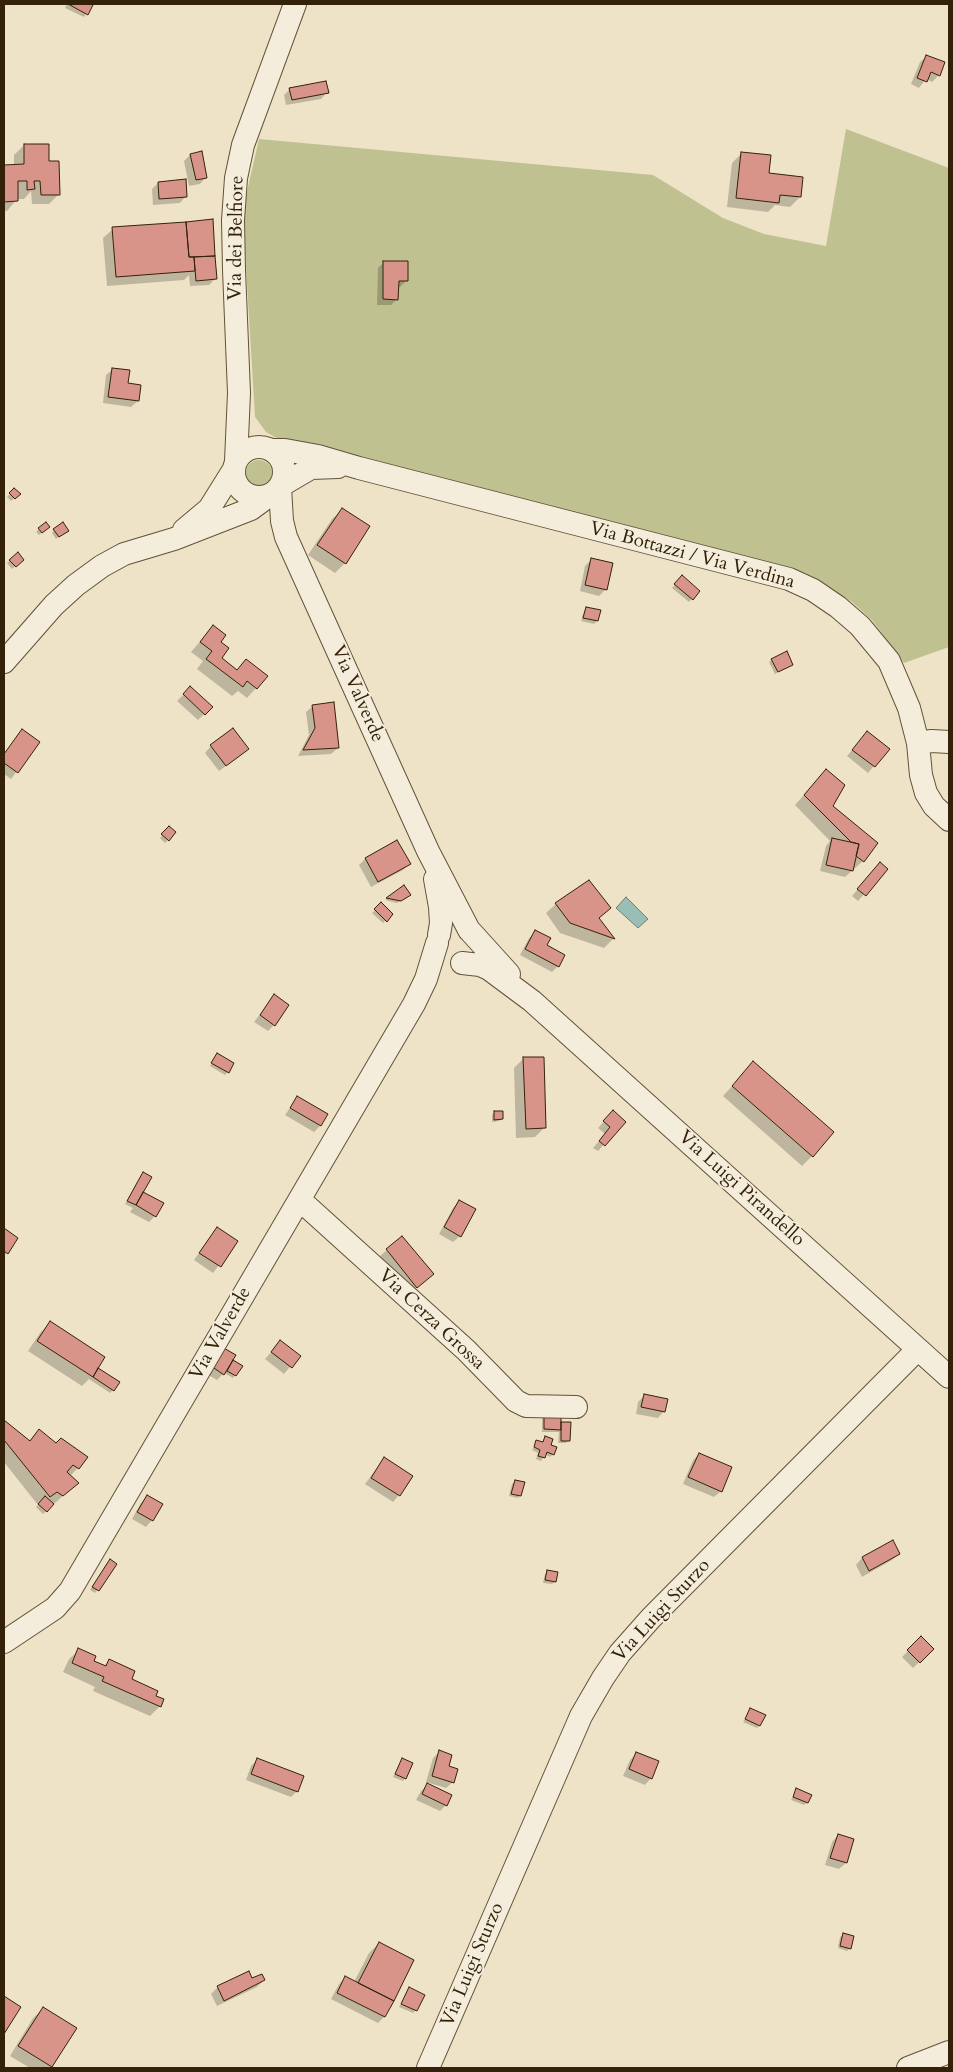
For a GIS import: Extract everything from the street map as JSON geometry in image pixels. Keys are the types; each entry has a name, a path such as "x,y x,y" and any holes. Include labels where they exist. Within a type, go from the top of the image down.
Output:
{"street":[{"name":"Via dei Belfiore","path":"239,393 234,270 236,178 243,145 295,4"},
{"path":"4,662 54,605 76,585 102,566 124,554 174,539 251,509 266,492 284,477 282,462 247,419 239,393"},
{"path":"239,393 235,465 237,485 266,492 311,468 359,468"},
{"path":"174,539 208,509 242,453 250,448 259,446 318,456 359,468"},
{"name":"Via Bottazzi / Via Verdina","path":"359,468 789,580 813,590 838,607 860,626 889,661 909,708 918,743 921,775 926,793 934,806 949,820"},
{"name":"Via Valverde","path":"266,492 282,521 286,537 428,852"},
{"path":"918,743 932,741 949,742"},
{"path":"414,1004 437,978 474,954 475,939 428,852"},
{"path":"414,1004 430,969 441,922 440,907 428,852"},
{"path":"456,925 470,931 532,1001 489,969 480,965 448,962 438,950 438,939 450,926 456,925"},
{"name":"Via Luigi Pirandello","path":"532,1001 949,1377"},
{"name":"Via Valverde","path":"4,1642 55,1608 70,1592 414,1004"},
{"name":"Via Cerza Grossa","path":"300,1200 466,1350 516,1401 526,1406 576,1407"},
{"name":"Via Luigi Sturzo","path":"428,2068 576,1725 620,1653 651,1618 918,1349"},
{"path":"908,2068 949,2052"}],"green space":[{"path":"846,129 949,168 949,647 904,663 872,620 852,602 805,573 285,443 266,432 255,417 245,250 245,200 259,139 653,175 723,218 764,234 826,246"},
{"path":"259,460 268,464 272,473 268,482 259,486 250,482 246,473 250,464"}],"water":[{"path":"626,897 648,919 638,928 616,908"}],"building":[{"path":"68,4 91,4 93,5 88,15"},
{"path":"926,55 945,62 940,76 931,72 927,82 917,78"},
{"path":"326,81 329,93 292,100 289,88"},
{"path":"24,144 49,144 49,161 59,161 60,195 41,195 40,181 34,181 35,189 27,190 27,181 18,181 18,201 4,202 4,165 24,164"},
{"path":"202,151 207,178 196,180 190,154"},
{"path":"741,152 771,155 769,173 803,177 801,197 780,195 779,203 736,198"},
{"path":"186,179 187,197 159,199 158,182"},
{"path":"213,219 215,256 189,257 186,222"},
{"path":"186,222 189,257 194,257 195,271 116,277 112,227"},
{"path":"215,256 217,279 196,281 194,257"},
{"path":"383,261 408,261 408,281 399,281 398,300 383,299"},
{"path":"112,368 130,370 128,383 141,385 139,401 108,397"},
{"path":"14,488 21,494 15,499 9,493"},
{"path":"342,508 370,526 346,564 317,545"},
{"path":"46,522 50,527 42,533 38,528"},
{"path":"63,522 69,531 59,537 53,529"},
{"path":"18,552 24,560 16,567 9,560"},
{"path":"591,558 613,563 607,590 585,585"},
{"path":"682,575 700,591 693,600 674,584"},
{"path":"586,607 601,610 598,621 583,618"},
{"path":"213,625 226,635 221,642 229,648 222,658 237,670 246,659 268,676 257,689 247,681 243,687 206,659 212,651 200,642"},
{"path":"787,651 793,665 778,672 771,659"},
{"path":"190,686 213,707 205,715 183,694"},
{"path":"334,702 339,748 303,750 315,728 312,705"},
{"path":"233,728 249,749 226,766 210,745"},
{"path":"22,729 40,742 18,773 4,763 4,754"},
{"path":"867,731 890,749 875,767 852,750"},
{"path":"826,769 845,785 833,806 878,843 864,862 856,856 859,844 851,842 804,795"},
{"path":"169,826 176,832 169,841 161,834"},
{"path":"832,838 859,844 853,871 826,865"},
{"path":"397,840 411,864 378,882 365,858"},
{"path":"880,862 888,869 866,896 857,889"},
{"path":"589,880 611,908 599,918 615,939 570,923 555,903"},
{"path":"404,885 411,895 401,901 386,898"},
{"path":"381,902 393,914 387,922 374,909"},
{"path":"535,930 551,938 547,945 565,955 559,967 525,949"},
{"path":"274,994 289,1005 275,1026 260,1015"},
{"path":"217,1053 234,1063 229,1073 211,1063"},
{"path":"523,1057 544,1057 546,1128 526,1129"},
{"path":"753,1061 834,1132 813,1157 732,1086"},
{"path":"297,1096 328,1114 321,1126 290,1108"},
{"path":"613,1110 626,1122 605,1146 599,1141 610,1127 603,1121"},
{"path":"494,1111 503,1111 503,1119 494,1120"},
{"path":"143,1172 152,1177 136,1205 127,1201"},
{"path":"143,1192 164,1203 156,1217 136,1205"},
{"path":"459,1200 476,1209 461,1237 444,1227"},
{"path":"217,1227 238,1241 221,1267 199,1253"},
{"path":"4,1228 18,1238 8,1254 4,1251"},
{"path":"402,1236 434,1274 417,1288 386,1249"},
{"path":"50,1321 105,1357 93,1377 37,1341"},
{"path":"280,1340 301,1356 292,1368 271,1352"},
{"path":"222,1347 236,1355 224,1375 211,1366"},
{"path":"233,1360 243,1366 236,1376 227,1371"},
{"path":"98,1368 120,1382 114,1391 93,1377"},
{"path":"644,1394 668,1399 665,1412 641,1407"},
{"path":"544,1413 561,1413 561,1430 544,1429"},
{"path":"4,1420 30,1441 39,1429 56,1443 61,1438 88,1457 79,1469 73,1465 67,1472 79,1483 63,1496 57,1492 50,1497 4,1440"},
{"path":"561,1422 571,1422 570,1441 561,1441"},
{"path":"545,1436 553,1439 551,1445 557,1447 554,1455 547,1452 545,1458 538,1456 540,1450 534,1447 536,1440 543,1442"},
{"path":"699,1453 732,1467 722,1492 688,1477"},
{"path":"384,1457 413,1476 400,1496 371,1478"},
{"path":"515,1480 525,1482 521,1496 511,1494"},
{"path":"147,1495 163,1504 153,1521 137,1512"},
{"path":"45,1496 54,1504 47,1512 38,1504"},
{"path":"893,1540 900,1554 869,1571 862,1557"},
{"path":"110,1559 117,1564 99,1591 92,1587"},
{"path":"547,1570 558,1572 556,1582 545,1580"},
{"path":"921,1636 934,1649 920,1663 907,1650"},
{"path":"78,1648 96,1656 94,1661 106,1666 109,1659 135,1671 132,1679 158,1691 156,1696 164,1699 161,1707 102,1681 104,1677 72,1663"},
{"path":"750,1708 766,1715 760,1726 745,1719"},
{"path":"439,1750 452,1755 449,1766 458,1769 454,1783 432,1776"},
{"path":"636,1752 659,1761 652,1779 629,1769"},
{"path":"257,1758 304,1776 298,1792 251,1774"},
{"path":"402,1758 413,1763 406,1779 395,1774"},
{"path":"427,1783 452,1795 447,1806 422,1794"},
{"path":"796,1788 812,1795 808,1803 793,1797"},
{"path":"838,1834 854,1839 847,1863 830,1858"},
{"path":"843,1933 854,1936 851,1949 840,1946"},
{"path":"379,1942 414,1960 394,2001 358,1983"},
{"path":"249,1971 252,1978 262,1974 265,1980 224,2001 217,1986"},
{"path":"345,1976 394,2001 385,2017 337,1993"},
{"path":"409,1987 425,1995 417,2011 401,2004"},
{"path":"4,1996 21,2007 4,2034"},
{"path":"43,2007 77,2028 52,2067 18,2046"}]}
